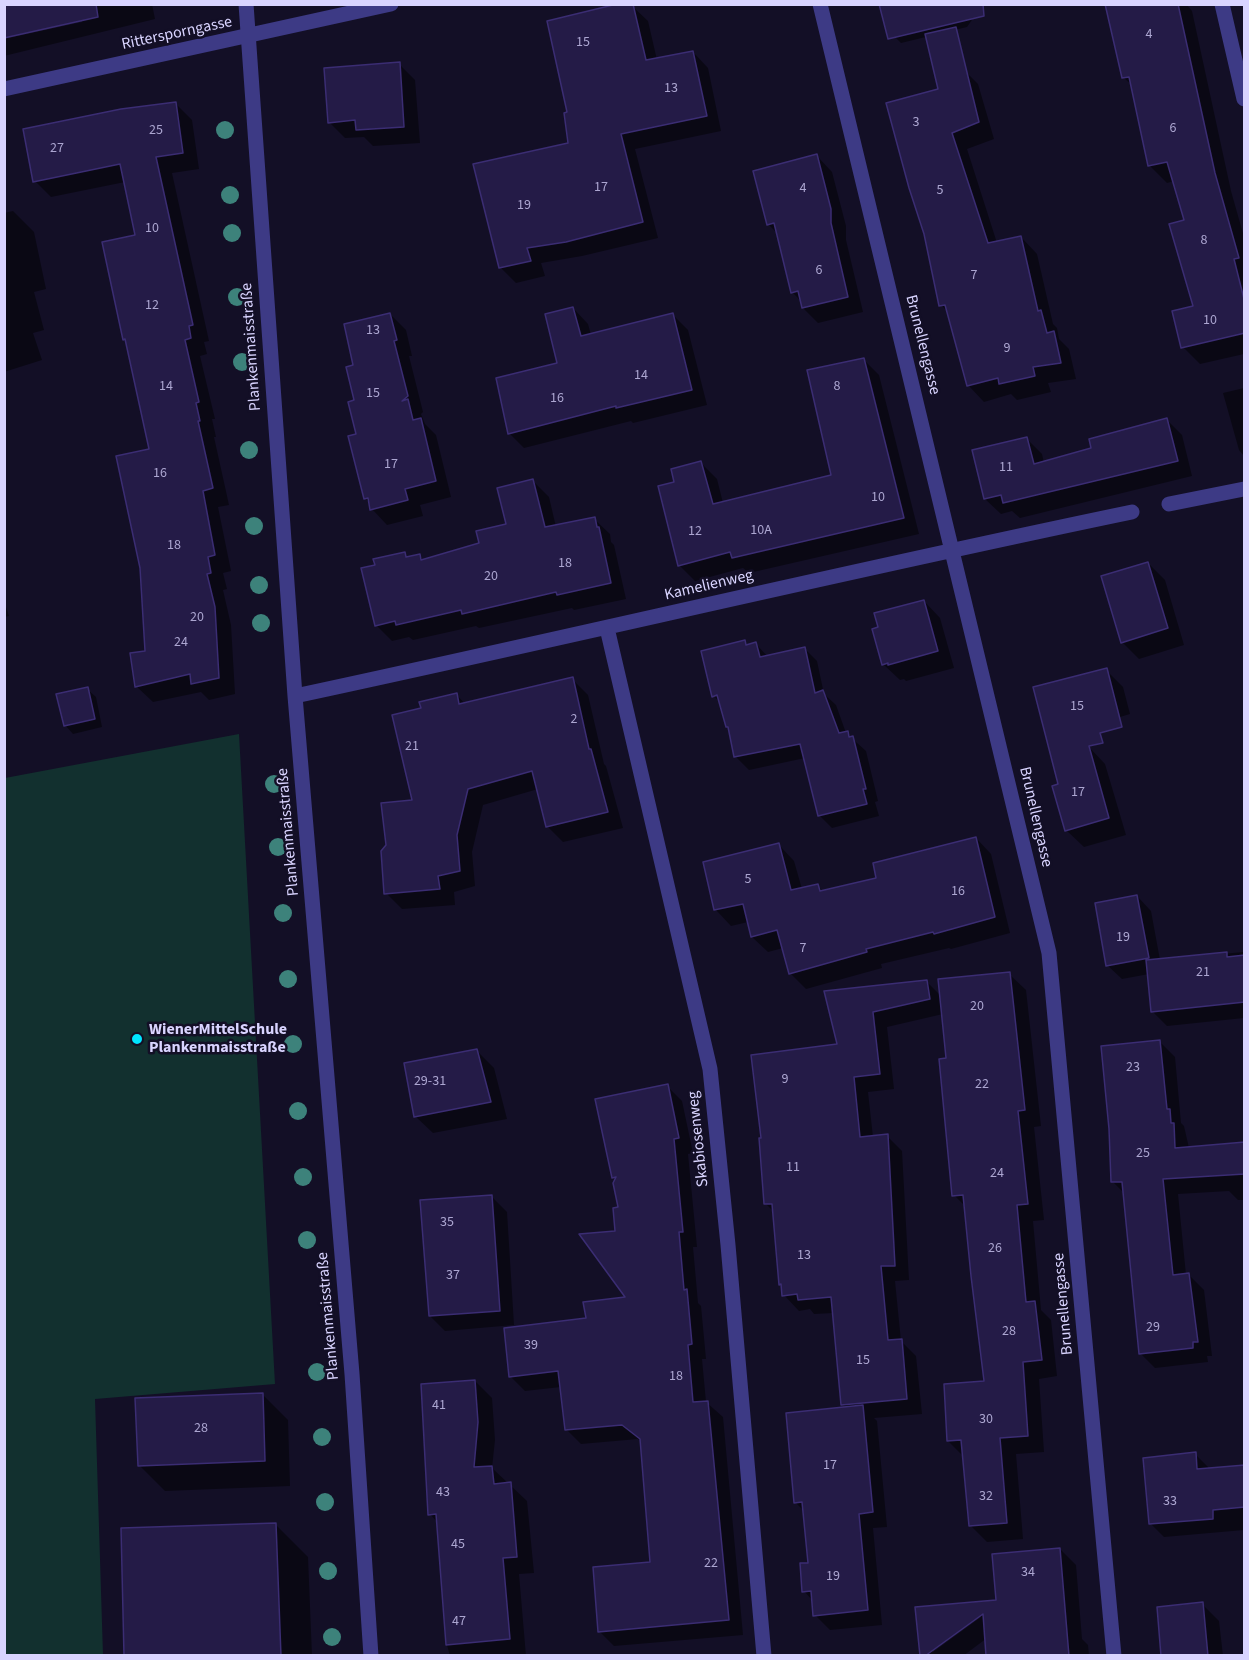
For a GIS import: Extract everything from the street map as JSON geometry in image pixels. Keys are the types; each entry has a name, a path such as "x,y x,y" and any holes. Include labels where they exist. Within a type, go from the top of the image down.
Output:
{"street":[{"name":"Plankenmaisstraße","path":"246,4 295,696 351,1362 371,1656"},
{"name":"Rittersporngasse","path":"4,89 391,4"},
{"name":"Brunellengasse","path":"820,4 1049,953 1114,1656"},
{"path":"1222,4 1245,99"},
{"path":"1169,504 1245,489"},
{"name":"Kamelienweg","path":"295,696 953,549 1132,512"},
{"name":"Skabiosenweg","path":"607,628 710,1069 728,1245 764,1656"}],"green space":[{"name":"WienerMittelSchule Plankenmaisstraße","path":"239,734 275,1384 95,1399 103,1655 5,1655 5,778"}],"building":[{"path":"4,4 96,4 98,17 4,38"},
{"path":"617,4 633,4 646,60 693,51 707,116 621,134 643,222 566,242 527,248 531,261 499,268 473,164 568,143 564,113 567,112 547,21"},
{"path":"879,4 983,4 984,16 888,39"},
{"path":"1105,4 1178,4 1215,173 1239,258 1234,259 1245,303 1245,333 1181,348 1172,311 1193,306 1169,224 1184,220 1167,162 1148,166 1129,77 1122,78"},
{"path":"956,27 979,122 952,133 988,243 1021,236 1038,311 1041,310 1047,333 1054,331 1061,363 1033,367 1035,376 999,384 998,378 967,386 945,305 939,306 924,234 886,103 938,89 925,34"},
{"path":"400,62 404,127 356,130 355,120 328,123 324,68"},
{"path":"176,102 183,153 156,157 193,325 189,326 191,338 185,340 199,402 196,403 200,421 198,421 213,488 203,491 215,555 208,557 211,573 207,574 215,607 219,678 191,684 190,674 135,687 130,653 145,651 140,568 116,456 149,449 102,242 135,235 120,164 33,182 23,129 121,109"},
{"path":"817,154 831,209 831,223 848,297 802,308 798,291 791,293 774,223 767,225 753,171"},
{"path":"573,307 581,336 673,313 692,390 616,408 616,406 508,434 496,378 557,363 545,314"},
{"path":"390,313 397,340 394,341 408,396 402,401 408,399 413,420 421,418 436,481 405,489 408,500 370,510 368,498 364,499 348,436 356,434 348,402 354,400 346,367 353,365 344,324"},
{"path":"864,358 904,518 732,558 730,552 678,566 658,486 674,482 671,469 701,461 713,504 831,475 807,370"},
{"path":"1167,418 1178,461 1003,503 1001,495 984,499 972,450 1027,437 1034,464 1091,448 1089,439"},
{"path":"533,479 545,527 595,517 611,583 557,595 556,592 462,614 461,610 396,625 395,621 375,626 361,568 375,565 373,559 405,552 406,557 420,554 421,560 479,543 476,531 506,524 497,488"},
{"path":"1148,562 1168,628 1121,643 1101,576"},
{"path":"924,600 938,651 882,665 872,629 878,627 874,613"},
{"path":"745,640 746,645 756,642 760,657 805,647 815,693 823,690 839,733 848,731 849,737 853,736 866,789 863,789 867,804 818,816 800,744 734,757 728,727 726,727 717,695 712,697 701,651"},
{"path":"1107,668 1122,727 1100,733 1103,743 1089,746 1109,818 1065,831 1052,786 1058,784 1033,687"},
{"path":"573,677 589,749 591,749 608,812 546,827 532,771 468,789 457,835 460,871 438,876 440,889 384,894 381,851 386,845 381,803 412,800 392,715 421,708 419,702 457,693 459,704"},
{"path":"88,687 95,719 64,726 56,694"},
{"path":"976,837 995,917 934,934 933,932 866,949 867,952 789,974 777,930 751,937 743,904 714,910 703,862 779,843 791,890 818,884 820,891 876,878 873,863"},
{"path":"1137,895 1149,958 1106,966 1095,903"},
{"path":"1227,952 1227,957 1245,955 1245,1002 1151,1012 1146,960"},
{"path":"1010,972 1025,1110 1018,1111 1028,1204 1017,1205 1026,1302 1035,1301 1042,1360 1023,1362 1028,1436 1000,1438 1007,1523 969,1526 961,1440 947,1441 944,1384 984,1381 963,1195 952,1196 939,1059 946,1058 938,979"},
{"path":"927,980 930,999 873,1012 880,1074 854,1077 860,1137 888,1134 895,1266 881,1266 888,1340 902,1339 907,1399 841,1405 831,1297 798,1300 797,1294 782,1296 781,1284 779,1285 772,1204 764,1204 759,1138 761,1138 751,1055 837,1044 824,991"},
{"path":"1160,1040 1167,1109 1170,1109 1171,1123 1174,1123 1175,1148 1245,1142 1245,1174 1163,1179 1173,1275 1189,1273 1198,1342 1193,1342 1193,1348 1139,1354 1122,1182 1111,1182 1109,1129 1101,1046"},
{"path":"477,1049 491,1102 414,1117 404,1063"},
{"path":"668,1084 679,1138 674,1139 683,1232 679,1232 684,1290 687,1289 692,1344 688,1345 693,1402 708,1401 729,1620 598,1632 593,1567 650,1562 640,1439 622,1425 565,1430 558,1371 509,1377 504,1328 586,1318 583,1302 625,1297 579,1234 615,1231 613,1208 618,1207 613,1183 616,1177 612,1178 595,1099"},
{"path":"492,1195 500,1311 429,1316 420,1200"},
{"path":"475,1380 478,1422 474,1467 492,1466 494,1484 511,1482 517,1557 503,1558 510,1639 446,1645 436,1514 428,1515 421,1384"},
{"path":"263,1393 265,1461 138,1466 135,1398"},
{"path":"863,1405 873,1512 859,1514 868,1610 813,1616 811,1591 802,1592 800,1563 808,1563 802,1502 794,1503 786,1413"},
{"path":"1196,1452 1197,1469 1245,1465 1245,1507 1213,1510 1213,1519 1149,1524 1143,1458"},
{"path":"276,1523 281,1656 124,1656 121,1528"},
{"path":"1060,1548 1069,1656 986,1656 983,1614 925,1656 920,1656 915,1607 996,1600 992,1554"},
{"path":"1203,1602 1208,1656 1161,1656 1157,1607"}],"place":[{"name":"WienerMittelSchule Plankenmaisstraße","path":"137,1039"}]}
